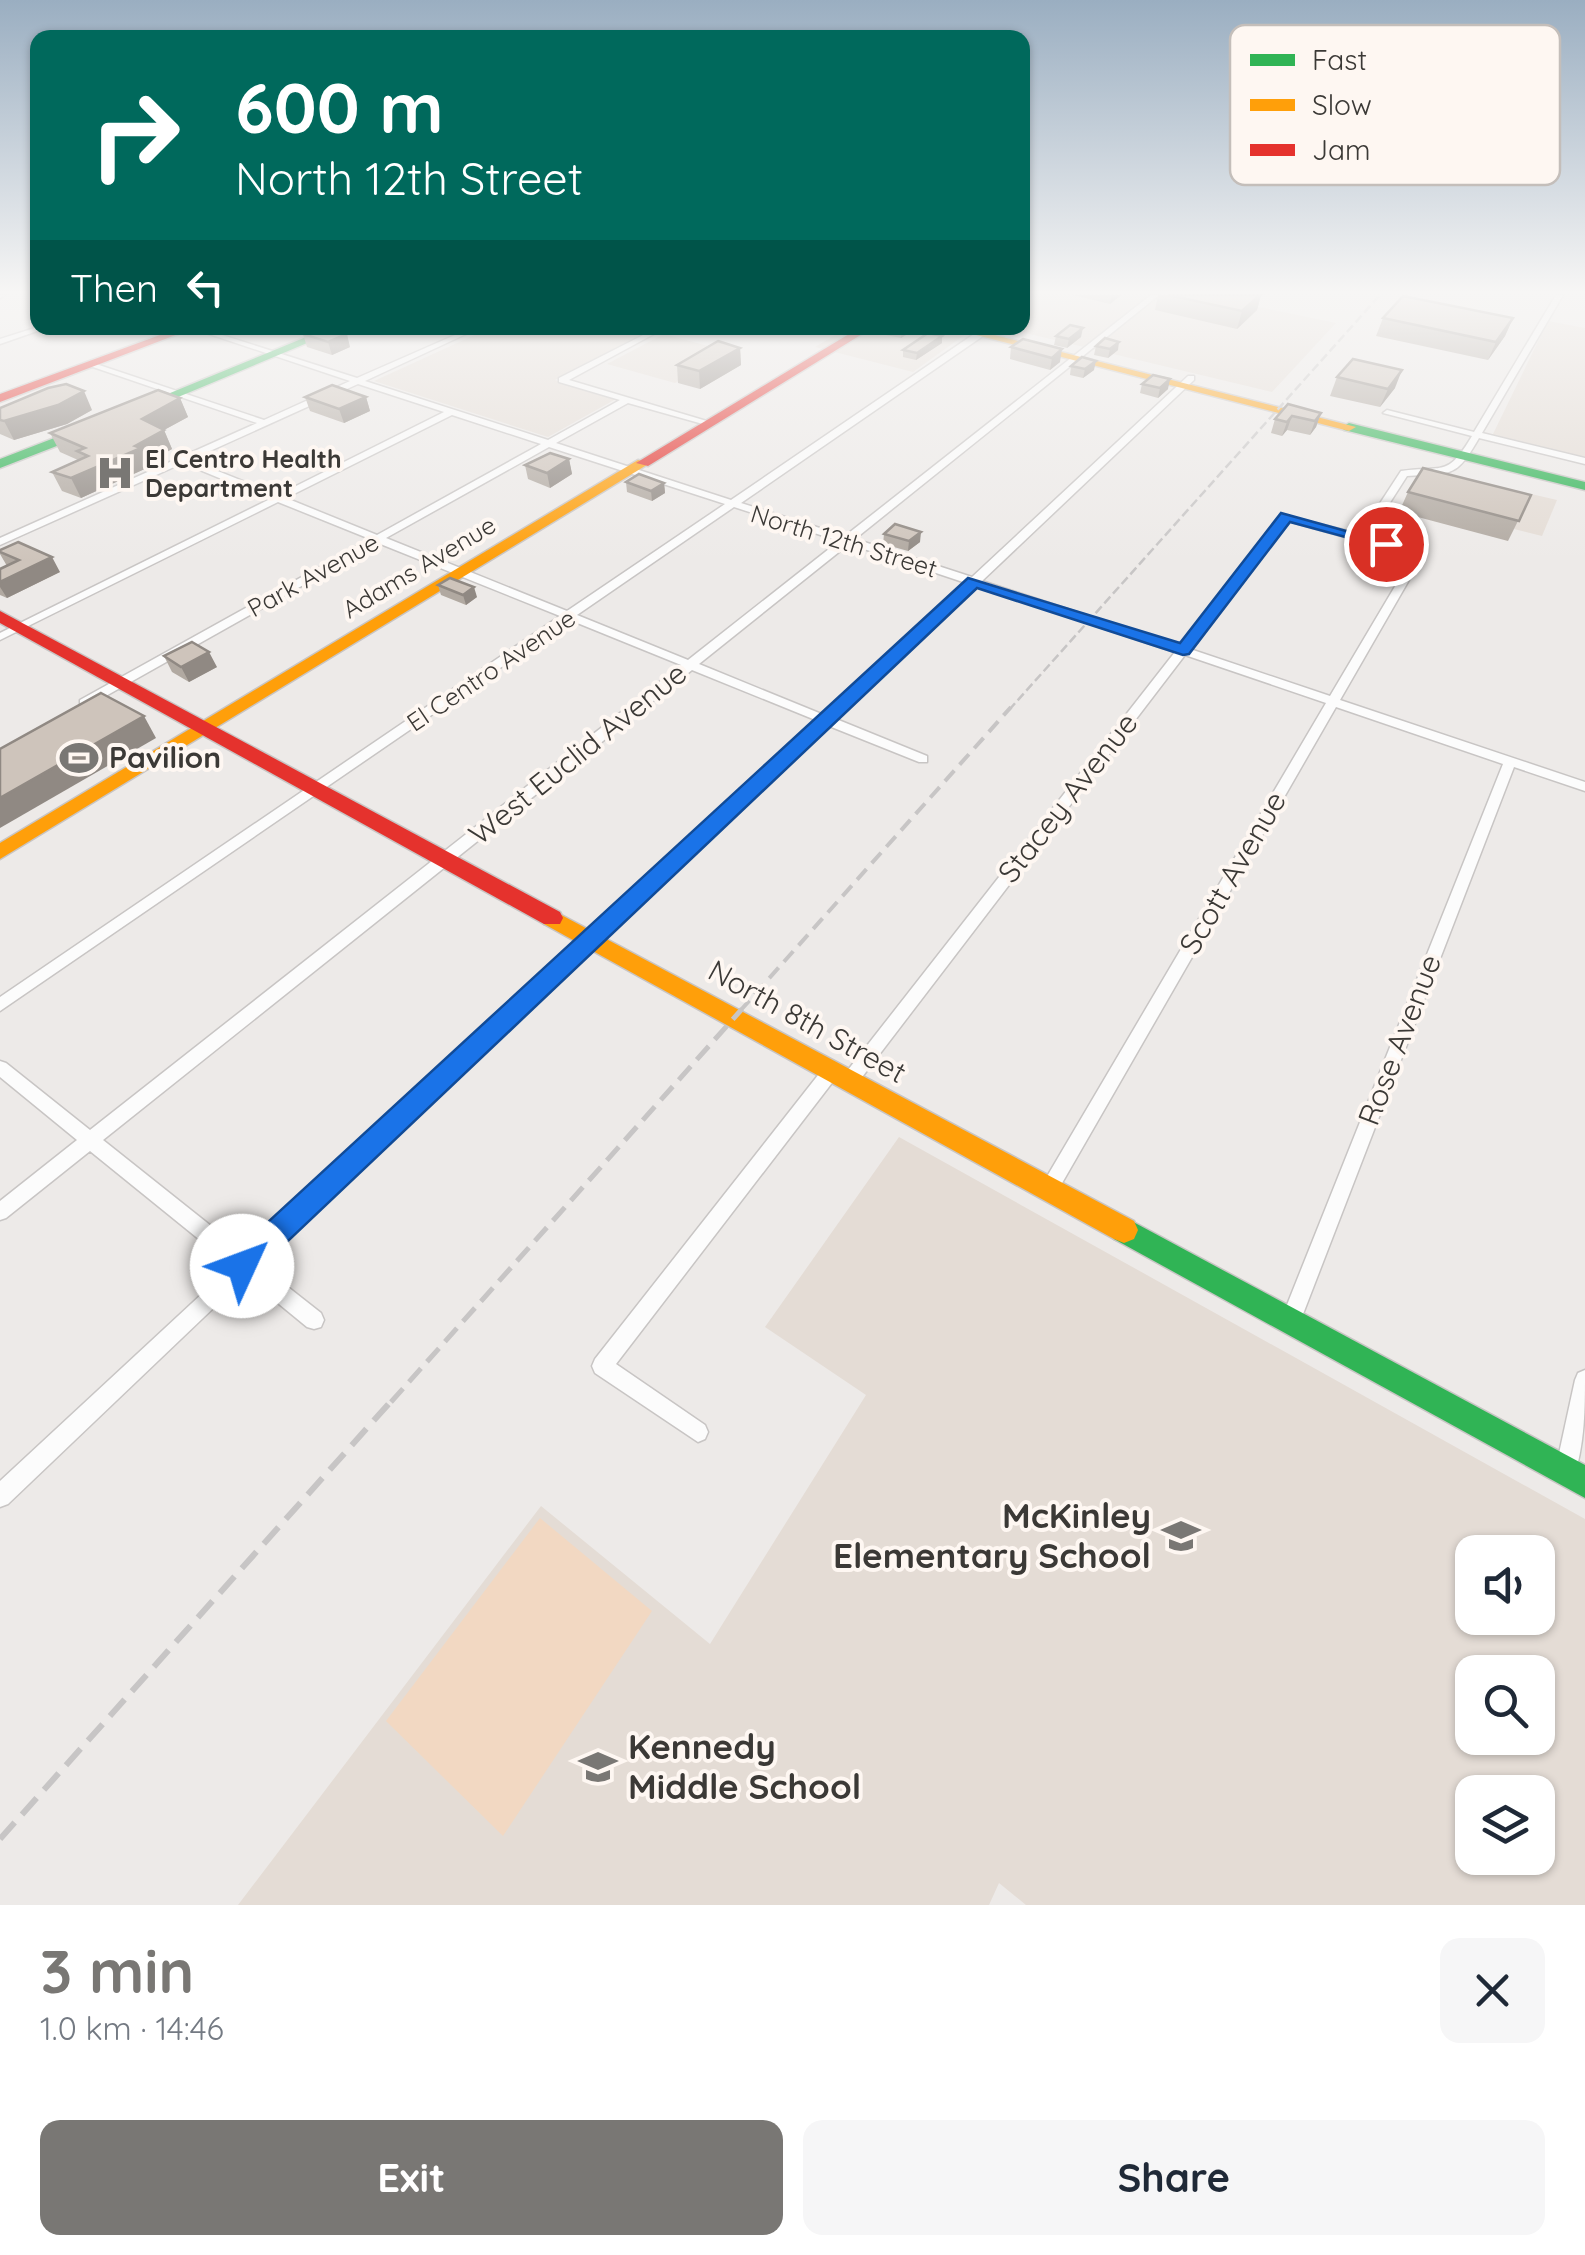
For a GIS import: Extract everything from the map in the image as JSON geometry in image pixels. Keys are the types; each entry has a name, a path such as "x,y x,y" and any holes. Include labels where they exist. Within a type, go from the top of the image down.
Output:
{"main road":[{"path":"3,394 33,384"},
{"path":"0,464 198,384"},
{"name":"Adams Avenue","path":"0,834 201,722 761,384"},
{"name":"Adams Avenue","path":"701,422 768,384"},
{"path":"1205,384 1585,476"},
{"path":"1470,446 1585,486"},
{"name":"North 8th Street","path":"7,627 201,722 1048,1192 1576,1477"},
{"name":"Adams Avenue","path":"0,852 201,722"}],"street":[{"path":"149,384 264,423"},
{"path":"0,542 352,384"},
{"name":"North 12th Street","path":"367,384 1183,650 1585,786"},
{"path":"574,384 701,422"},
{"name":"El Centro Avenue","path":"0,1005 905,384"},
{"name":"West Euclid Avenue","path":"0,1212 1045,384"},
{"path":"0,1496 1184,384"},
{"path":"1362,537 1404,473 1452,469 1507,384"},
{"name":"Park Avenue","path":"75,708 626,400"},
{"path":"7,627 451,412"},
{"path":"1386,413 1470,446 1585,461"},
{"path":"182,460 923,760"},
{"name":"Stacey Avenue","path":"698,1432 602,1366 1183,650 1286,516 1362,537"},
{"name":"Scott Avenue","path":"1048,1192 1419,554 1362,537"},
{"name":"Rose Avenue","path":"1290,1320 1510,761"},
{"path":"0,1068 314,1320"},
{"path":"1576,1477 1585,1380"}],"shaded area":[{"path":"383,384 568,384 616,399 548,437"},
{"path":"1238,384 1280,384 1272,392"},
{"path":"1517,384 1585,384 1585,459 1492,436"},
{"path":"1531,494 1557,500 1542,536 1514,529"},
{"name":"McKinley Elementary School","path":"899,1137 1585,1519 1585,1905 1026,1905 999,1883 989,1905 238,1905 541,1506 710,1644 866,1395 765,1327"},
{"path":"540,1518 652,1611 503,1836 386,1721"}],"building":[{"path":"66,384 84,391 58,405 0,420 0,408"},
{"path":"1366,384 1392,384 1388,389"},
{"path":"332,385 366,397 339,409 305,397"},
{"path":"158,390 180,398 142,419 164,430 135,446 141,448 71,478 52,472 88,456 77,451 85,448 50,433"},
{"path":"1288,404 1321,413 1315,421 1292,416 1287,422 1275,419"},
{"path":"550,453 569,459 547,473 525,465"},
{"path":"1423,468 1531,495 1519,521 1408,492"},
{"path":"639,474 664,483 651,491 626,482"},
{"path":"895,524 921,532 909,541 884,534"},
{"path":"18,542 52,557 0,582 0,569 19,560 0,550"},
{"path":"450,578 474,587 463,595 438,585"},
{"path":"192,642 209,652 181,667 164,656"},
{"path":"101,693 144,716 0,798 0,749"}],"railway":[{"path":"1009,710 1301,384"},
{"path":"740,1011 1011,707"},
{"path":"391,1402 742,1009"},
{"path":"0,1839 393,1399"}],"traffic: fast":[{"path":"142,407 199,384"},
{"path":"1349,427 1585,486"},
{"path":"0,464 80,432"},
{"path":"1124,1230 1585,1482"}],"traffic: slow":[{"path":"1177,384 1349,427"},
{"path":"0,852 643,463"},
{"path":"552,918 1124,1230"}],"traffic: jam":[{"path":"0,398 38,384"},
{"path":"643,463 774,384"},
{"path":"0,616 552,918"}],"place":[{"name":"El Centro Health Department","path":"115,473"},
{"name":"Pavilion","path":"79,758"},
{"name":"McKinley Elementary School","path":"1181,1536"},
{"name":"Kennedy Middle School","path":"598,1767"}],"route":[{"path":"242,1266 974,582 1183,650 1286,516 1386,544"}]}
